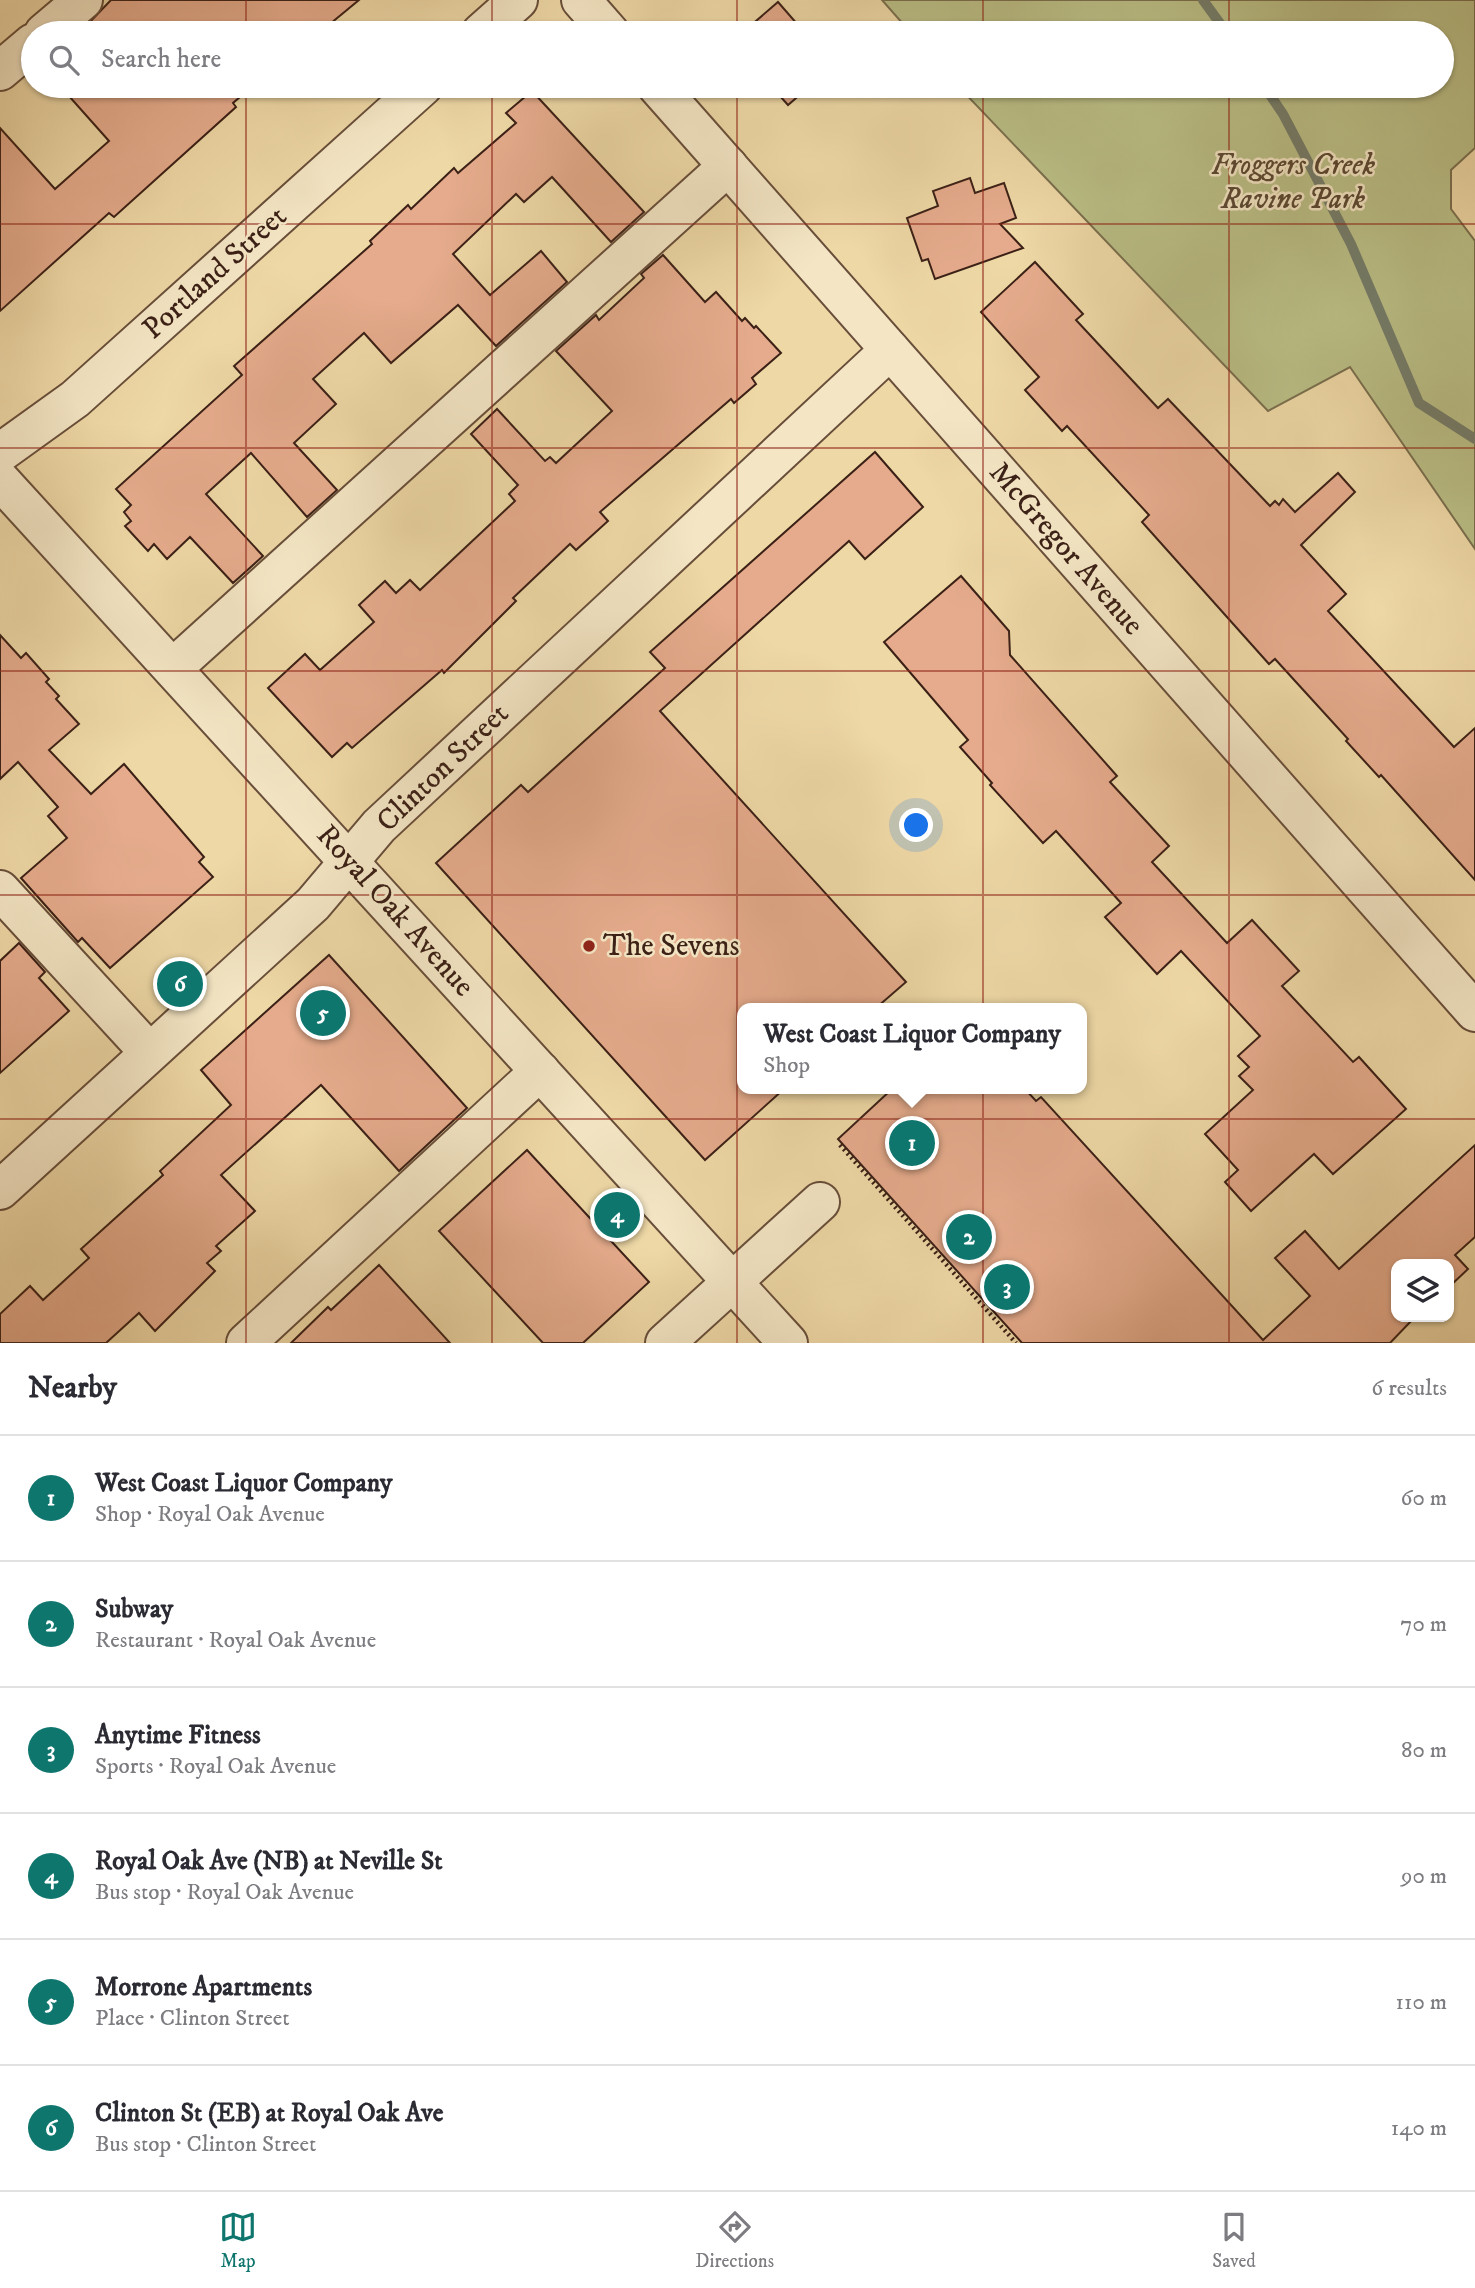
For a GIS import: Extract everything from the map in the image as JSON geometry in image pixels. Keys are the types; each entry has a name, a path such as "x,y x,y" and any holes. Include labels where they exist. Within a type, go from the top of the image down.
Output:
{"street":[{"path":"58,21 83,0"},
{"path":"494,21 518,0"},
{"path":"581,0 599,21"},
{"path":"0,71 21,53"},
{"name":"Portland Street","path":"0,453 75,399 410,98"},
{"name":"McGregor Avenue","path":"668,98 1475,1012"},
{"path":"174,667 728,166"},
{"name":"Clinton Street","path":"0,1190 313,904 379,826 890,350"},
{"name":"Royal Oak Avenue","path":"0,480 174,667 788,1343"},
{"path":"0,890 149,1052"},
{"path":"246,1343 540,1071"},
{"path":"664,1343 820,1202"}],"path":[{"path":"840,1145 1016,1343"}],"green space":[{"name":"Froggers Creek Ravine Park","path":"882,0 1475,0 1475,148 1451,170 1451,209 1475,241 1475,549 1350,367 1268,411 969,98 1454,98 1454,21 900,21"}],"building":[{"path":"111,0 359,0 334,21 91,21"},
{"path":"778,2 795,21 756,21"},
{"path":"71,98 239,98 233,103 236,107 114,217 109,213 0,311 0,128 55,189 109,141"},
{"path":"524,98 538,98 644,212 611,242 552,177 524,202 516,194 453,254 490,295 541,251 567,282 496,346 458,305 391,363 364,333 313,379 336,404 294,443 337,490 307,517 251,453 206,494 263,556 233,583 190,537 167,559 154,544 148,551 125,526 131,521 124,512 131,505 116,489 242,375 234,366 372,244 370,241 408,205 411,209 454,168 458,173 516,123 506,113"},
{"path":"782,98 796,98 788,105"},
{"path":"970,178 975,193 1004,183 1016,218 1000,224 1023,248 935,279 928,259 922,261 907,218 938,206 933,191"},
{"path":"663,255 705,302 716,292 742,321 745,318 754,328 756,326 781,353 752,378 756,384 734,403 731,399 600,512 608,521 576,550 570,544 513,598 516,601 444,673 442,670 352,748 347,743 332,757 268,688 305,654 320,670 374,622 359,605 385,581 396,593 410,580 420,590 515,501 509,494 518,485 471,434 497,409 545,461 550,457 556,463 612,411 556,351 596,315 599,320 644,278 641,274"},
{"path":"1035,262 1083,314 1076,320 1158,408 1168,399 1270,506 1275,501 1279,505 1283,499 1295,512 1338,473 1355,492 1301,545 1346,594 1328,611 1454,747 1475,728 1475,880 1381,775 1379,777 1346,741 1348,739 1275,659 1269,664 1142,522 1149,515 1067,426 1062,431 1025,390 1039,377 981,312"},
{"path":"875,452 923,507 865,559 849,541 660,711 906,982 882,1003 737,1003 737,1094 778,1094 705,1160 436,863 521,785 528,792 665,668 650,652"},
{"path":"961,576 1009,631 1010,655 1117,776 1110,782 1169,846 1152,862 1227,943 1252,920 1299,971 1282,986 1353,1062 1359,1057 1406,1109 1333,1174 1314,1154 1251,1211 1225,1182 1238,1170 1205,1134 1253,1090 1239,1076 1249,1067 1238,1056 1260,1036 1181,951 1157,974 1105,917 1121,903 1056,831 1043,843 990,785 992,783 960,747 968,740 884,642"},
{"path":"0,635 21,658 26,653 49,679 46,682 59,696 56,699 79,724 49,750 91,794 124,764 204,857 199,862 213,877 110,968 82,938 78,942 21,878 67,838 48,816 58,807 18,762 0,779"},
{"path":"19,943 45,972 39,978 69,1011 0,1073 0,961"},
{"path":"329,955 467,1108 399,1171 321,1085 221,1175 255,1211 216,1246 221,1251 207,1263 215,1271 155,1331 139,1313 106,1343 0,1343 0,1314 30,1286 43,1300 89,1258 81,1249 163,1175 160,1171 231,1105 201,1070"},
{"path":"887,1094 1030,1094 1036,1101 1041,1097 1263,1340 1310,1296 1275,1258 1305,1231 1339,1269 1475,1145 1475,1237 1455,1255 1468,1269 1454,1282 1454,1259 1391,1259 1391,1322 1410,1322 1390,1343 1022,1343 838,1139"},
{"path":"527,1150 649,1282 583,1343 543,1343 439,1231"},
{"path":"379,1265 450,1343 291,1343 328,1307 331,1310"}],"waterway":[{"path":"1203,0 1218,21"},
{"path":"1272,98 1351,244 1419,403 1475,439"}],"place":[{"name":"The Sevens","path":"589,946"},
{"name":"Clinton St (EB) at Royal Oak Ave","path":"180,984"},
{"name":"Morrone Apartments","path":"323,1013"},
{"name":"West Coast Liquor Company","path":"912,1143"},
{"name":"Royal Oak Ave (NB) at Neville St","path":"617,1215"},
{"name":"Subway","path":"969,1237"},
{"name":"Anytime Fitness","path":"1007,1287"}]}
